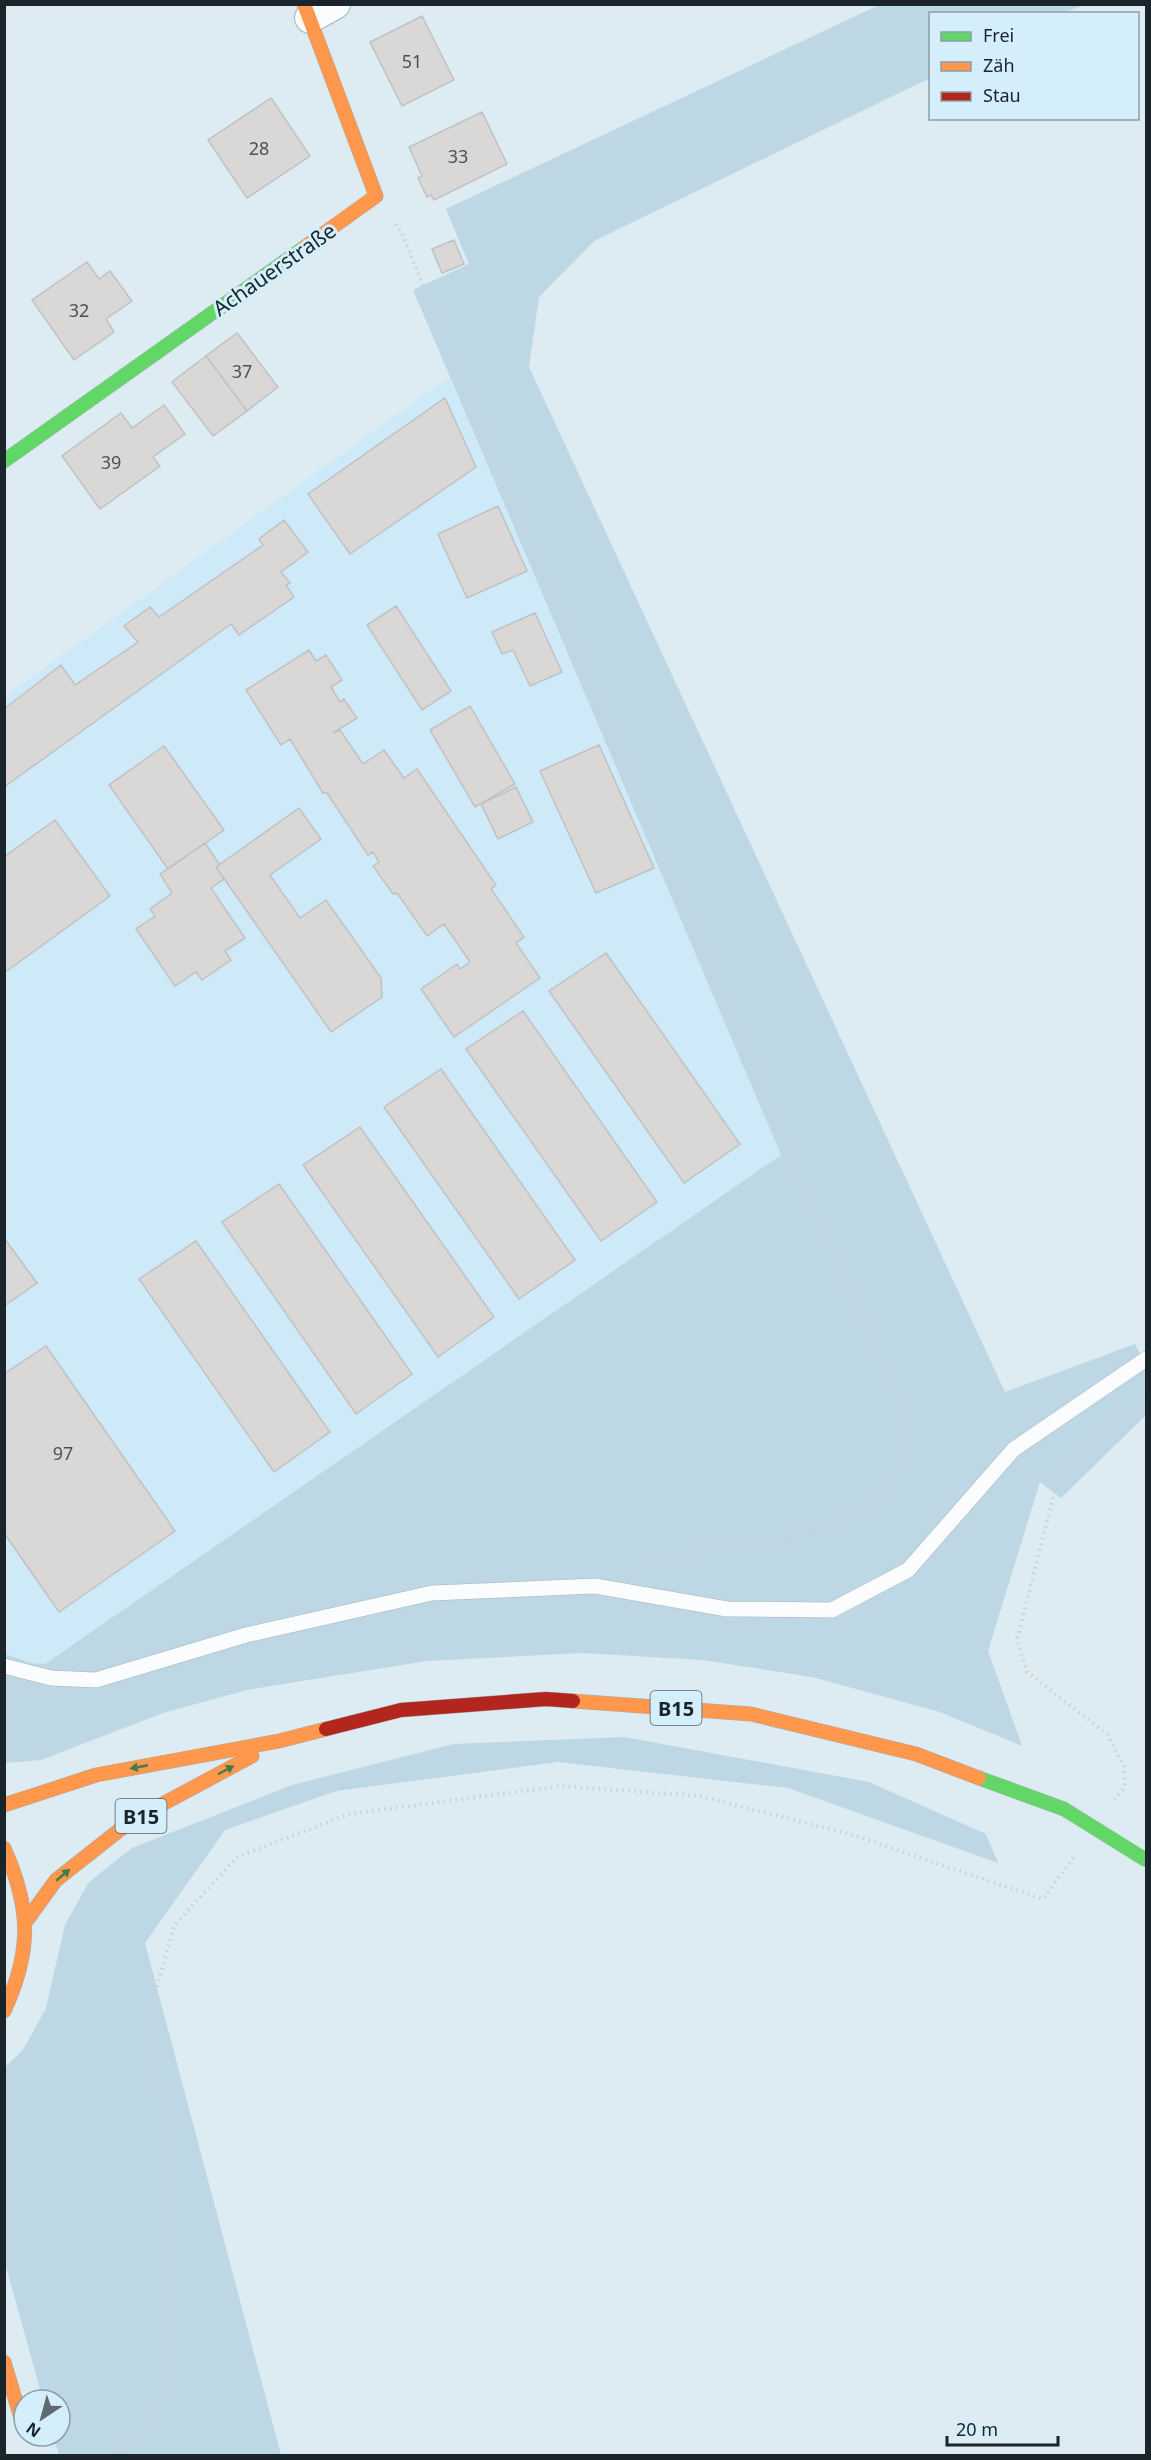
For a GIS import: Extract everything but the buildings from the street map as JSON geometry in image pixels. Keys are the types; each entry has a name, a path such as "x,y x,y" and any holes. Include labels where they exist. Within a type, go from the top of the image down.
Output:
{"main road":[{"path":"317,9 376,196"},
{"name":"Achauerstraße","path":"4,461 376,196"},
{"name":"B15","path":"4,1805 96,1775 279,1741 401,1710 546,1699 751,1714 916,1754 1064,1809 1146,1860"},
{"name":"B15","path":"27,1920 56,1880 131,1821 279,1741"},
{"path":"4,1848 19,1878 27,1920 25,1955 16,1988 4,2011"},
{"path":"5,2365 12,2388"}],"lane":[{"path":"4,1666 51,1678 96,1680 246,1635 432,1593 595,1586 727,1609 832,1610 908,1570 1014,1449 1146,1359"}],"path":[{"path":"376,196 402,233 497,469 841,1276 902,1404 905,1446 878,1497 832,1531 670,1556 595,1586"},
{"path":"1112,1805 1125,1786 1124,1766 1107,1734 1027,1672 1017,1640 1057,1482 1146,1394"},
{"path":"114,2455 147,2431 172,2374 170,2274 154,1994 174,1926 237,1857 349,1814 561,1786 700,1796 854,1834 1043,1899 1077,1852"}],"shaded area":[{"path":"879,5 1083,5 1066,12 929,12 929,78 594,241 539,297 529,367 1005,1392 1135,1344 1146,1365 1146,1415 1061,1498 1040,1482 988,1651 1022,1746 940,1712 812,1677 703,1660 582,1653 427,1661 247,1690 163,1713 41,1760 5,1763 5,1654 31,1663 45,1664 781,1155 413,290 469,264 446,209"},
{"path":"449,377 781,1155 45,1664 14,1658 4,1654 4,697"},
{"path":"624,1737 869,1782 986,1834 998,1863 788,1788 558,1762 336,1791 225,1830 145,1943 281,2455 59,2455 57,2448 72,2448 72,2388 40,2388 5,2263 5,2067 23,2050 46,2008 65,1925 89,1882 132,1848 292,1785 454,1744"}],"traffic: fast":[{"path":"4,461 305,247"},
{"path":"979,1778 1064,1809"},
{"path":"1064,1809 1146,1860"}],"traffic: slow":[{"path":"304,4 376,196 305,247"},
{"path":"573,1701 751,1714 916,1754 979,1778"},
{"path":"4,1805 96,1775 279,1741 326,1729"},
{"path":"27,1920 56,1880 131,1821 252,1756"},
{"path":"4,1848 19,1890 25,1930 20,1969 4,2011"},
{"path":"4,2362 12,2388"}],"traffic: jam":[{"path":"326,1729 401,1710 546,1699 573,1701"}]}
